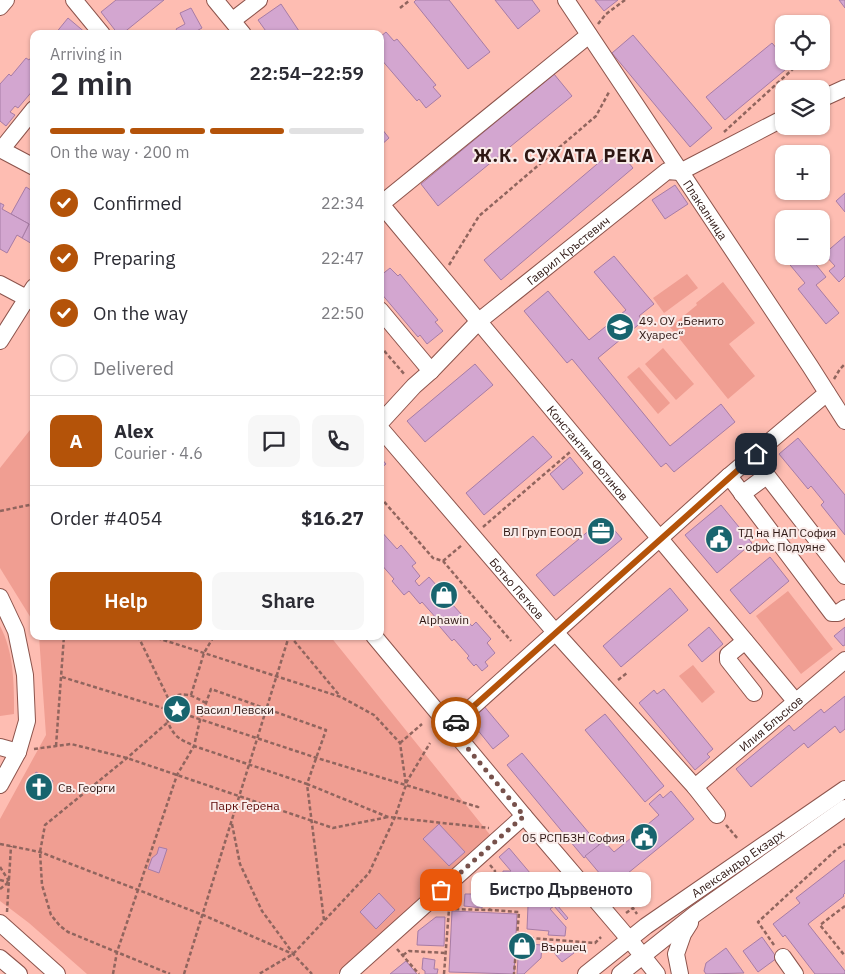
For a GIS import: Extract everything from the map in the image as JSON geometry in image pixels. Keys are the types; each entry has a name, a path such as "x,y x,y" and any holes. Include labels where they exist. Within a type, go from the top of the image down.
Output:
{"street":[{"path":"0,7 6,0"},
{"path":"74,0 96,30"},
{"path":"216,0 240,30"},
{"path":"232,20 259,0"},
{"name":"Плакалница","path":"566,0 845,421"},
{"path":"384,201 589,35"},
{"path":"830,94 845,87"},
{"path":"30,114 0,149 30,164"},
{"name":"Гаврил Кръстевич","path":"384,419 479,321 666,171 680,172 775,123"},
{"name":"Константин Фотинов","path":"384,209 796,702"},
{"path":"0,284 30,295"},
{"path":"0,342 30,299"},
{"path":"384,315 431,371"},
{"path":"450,727 729,476 827,392"},
{"name":"Ботьо Петков","path":"384,433 555,632 695,787 717,815"},
{"path":"729,476 832,613 838,613 845,608"},
{"path":"742,494 765,477 768,477 845,576"},
{"path":"0,597 16,630 25,675 27,721 18,752 0,785"},
{"path":"377,640 524,816 630,939 657,974"},
{"path":"745,640 728,655 728,660 754,693"},
{"name":"Илия Блъсков","path":"695,787 845,660"},
{"path":"0,747 18,752"},
{"name":"Александър Екзарх","path":"586,974 630,939 845,788"},
{"name":"Александър Екзарх","path":"620,974 695,914 845,808"},
{"path":"348,974 524,816"},
{"path":"680,974 676,954 683,934 695,914"},
{"path":"3,926 57,974"},
{"path":"0,958 18,974"},
{"path":"783,958 795,974"}],"path":[{"path":"400,8 410,0"},
{"path":"589,35 606,14 625,0"},
{"path":"723,133 792,70"},
{"path":"442,277 479,216 596,116 616,77"},
{"path":"384,351 414,386"},
{"path":"443,562 580,443"},
{"path":"384,502 433,558 443,562 511,642"},
{"path":"0,512 30,505"},
{"path":"56,746 64,640"},
{"path":"140,640 170,702"},
{"path":"163,640 341,697 374,715 400,742 406,785"},
{"path":"191,695 204,653 212,640"},
{"path":"184,974 288,640"},
{"path":"292,640 341,697"},
{"path":"62,677 166,709"},
{"path":"113,974 117,952 177,775 194,746 200,720 211,689 326,730 307,784 324,920"},
{"path":"206,703 191,695 179,695 170,702 166,709 167,722 174,734 181,740 307,784 388,817"},
{"path":"184,714 317,758 478,806 480,804"},
{"path":"167,722 127,758 45,825 40,852 42,885 51,915 60,926 68,932 170,974"},
{"path":"400,742 422,724"},
{"path":"258,974 293,954 369,873 395,817 406,785 430,743"},
{"path":"18,752 71,744 127,758 333,828 388,817 489,828"},
{"path":"717,815 738,839"},
{"path":"231,822 240,864 262,911 293,954 312,974"},
{"path":"0,844 40,852 202,915 293,954"},
{"path":"783,958 758,922 837,849 845,844"},
{"path":"3,926 9,882 11,846"},
{"path":"481,855 495,871 490,910"},
{"path":"0,867 9,882"},
{"path":"0,880 9,882"},
{"path":"0,888 9,882"},
{"path":"845,906 820,925 845,956"},
{"path":"625,914 633,908 637,914"},
{"path":"444,974 449,909 519,912 514,974"},
{"path":"595,943 601,937"},
{"path":"388,938 419,974"},
{"path":"517,938 595,943 598,946"},
{"path":"403,955 409,951 446,953"}],"green space":[{"path":"687,274 698,288 664,313 653,298"},
{"path":"723,282 755,323 729,344 755,376 728,399 670,327"},
{"path":"663,348 694,384 676,400 645,364"},
{"path":"639,367 670,403 658,414 627,377"},
{"path":"30,430 30,617 0,568 0,468"},
{"path":"788,591 833,649 801,674 756,616"},
{"path":"0,626 11,657 14,714 0,716"},
{"name":"Парк Герена","path":"39,640 333,640 491,836 391,929 337,974 87,974 29,923 0,901 0,819 46,735"},
{"path":"693,665 715,692 702,703 679,676"}],"building":[{"path":"116,0 164,0 127,30 115,30 101,12"},
{"path":"416,0 449,0 490,52 468,69 414,2"},
{"path":"495,0 532,0 540,11 518,29"},
{"path":"595,0 618,0 604,11"},
{"path":"839,0 845,0 845,8"},
{"path":"281,4 298,30 265,30 258,20"},
{"path":"191,8 202,28 198,30 177,30 185,24 180,13"},
{"path":"68,18 82,30 58,30"},
{"path":"386,32 394,41 397,39 436,85 433,87 441,96 426,108 419,99 417,101 384,63 384,34"},
{"path":"633,35 712,128 690,147 612,53"},
{"path":"772,43 775,46 775,70 785,70 725,120 706,97"},
{"path":"26,58 30,59 30,94 18,108 15,106 10,112 15,115 6,126 0,121 0,84 9,74 11,76"},
{"path":"554,74 572,96 438,206 421,184"},
{"path":"384,132 389,138 384,142"},
{"path":"616,148 633,168 501,280 484,260"},
{"path":"675,185 688,204 665,219 652,200"},
{"path":"26,187 30,190 30,243 22,238 29,224 11,214"},
{"path":"845,193 845,212 836,201"},
{"path":"0,203 4,205 2,209 29,224 22,238 17,235 7,253 0,249"},
{"path":"845,236 845,276 839,282 829,271 835,266 830,261 830,249"},
{"path":"614,256 654,304 639,316 643,321 598,358 670,446 721,404 735,422 674,472 666,463 661,467 572,359 567,363 524,311 548,291 589,340 626,310 594,272"},
{"path":"790,265 816,265 826,277 816,285 839,313 826,324 798,289 805,283"},
{"path":"390,268 398,276 400,274 438,320 435,322 443,331 427,344 420,335 418,337 384,297 384,273"},
{"path":"475,364 493,385 425,442 407,421"},
{"path":"533,436 552,457 484,515 466,493"},
{"path":"798,438 845,495 845,535 821,505 824,502 811,486 808,489 779,454"},
{"path":"570,457 583,473 563,490 550,474"},
{"name":"ТД на НАП София - офис Подуяне","path":"721,505 752,543 717,573 685,535"},
{"path":"604,518 622,539 554,596 536,575"},
{"path":"384,534 397,549 401,545 416,563 412,566 420,576 415,581 419,586 429,577 438,587 442,583 457,600 452,604 472,626 476,622 491,639 487,643 495,653 485,662 488,666 482,671 476,664 474,666 467,658 469,656 454,639 452,641 435,621 437,619 422,602 420,604 409,591 404,595 392,581 394,579 384,568"},
{"path":"770,557 789,581 750,614 730,590"},
{"path":"670,588 688,610 621,667 603,646"},
{"path":"709,627 723,644 702,662 688,645"},
{"path":"845,627 845,645 843,646 834,636"},
{"path":"664,689 713,749 707,754 710,757 695,770 639,703 654,690 657,694"},
{"path":"845,696 845,729 840,733 835,726 808,748 804,743 751,787 736,769 789,725 794,731 821,709 824,713"},
{"path":"483,705 509,736 493,749 468,718"},
{"path":"605,714 664,786 645,802 585,730"},
{"path":"522,753 599,845 584,858 507,765"},
{"name":"Св. Георги","path":"36,772 53,781 43,801 26,792"},
{"path":"671,791 694,819 611,887 585,856 604,841 614,852 659,815 649,804 660,794 663,798"},
{"path":"439,824 465,852 449,866 423,839"},
{"path":"159,847 167,849 159,873 148,869"},
{"path":"509,848 568,918 566,920 554,906 550,909 566,927 565,936 548,935 549,931 527,929 528,906 511,905 512,893 502,893 503,871 511,871 499,857"},
{"path":"845,860 844,896 808,924 845,971 845,974 815,974 785,935 783,937 773,924 800,903 796,898"},
{"path":"474,884 484,885 482,908 464,906 465,894 473,894"},
{"path":"379,893 395,910 376,929 360,912"},
{"path":"452,911 517,914 514,974 449,972"},
{"path":"436,917 445,917 444,946 417,945 418,931"},
{"path":"762,937 777,958 758,972 743,951"},
{"path":"519,943 542,945 541,958 524,974 517,974"},
{"path":"556,947 571,949 574,953 562,962 555,954"},
{"path":"726,948 744,973 706,974 704,971 706,963"},
{"path":"423,958 435,960 434,969 438,969 437,974 425,974 425,971 422,969"},
{"path":"406,961 417,974 390,974"}],"way so far":[{"path":"441,890 524,816 450,727 456,722"}],"place":[{"name":"49. ОУ „Бенито Хуарес“","path":"620,327"},
{"name":"ВЛ Груп ЕООД","path":"601,531"},
{"name":"ТД на НАП София - офис Подуяне","path":"719,539"},
{"name":"Alphawin","path":"444,595"},
{"name":"Васил Левски","path":"177,709"},
{"name":"Св. Георги","path":"39,787"},
{"name":"05 РСПБЗН София","path":"644,837"},
{"name":"Бистро Дървеното","path":"441,890"},
{"name":"Вършец","path":"522,946"}],"district":[{"name":"Ж.К. СУХАТА РЕКА","path":"564,155"}],"route":[{"path":"456,722 729,476 756,454"}]}
